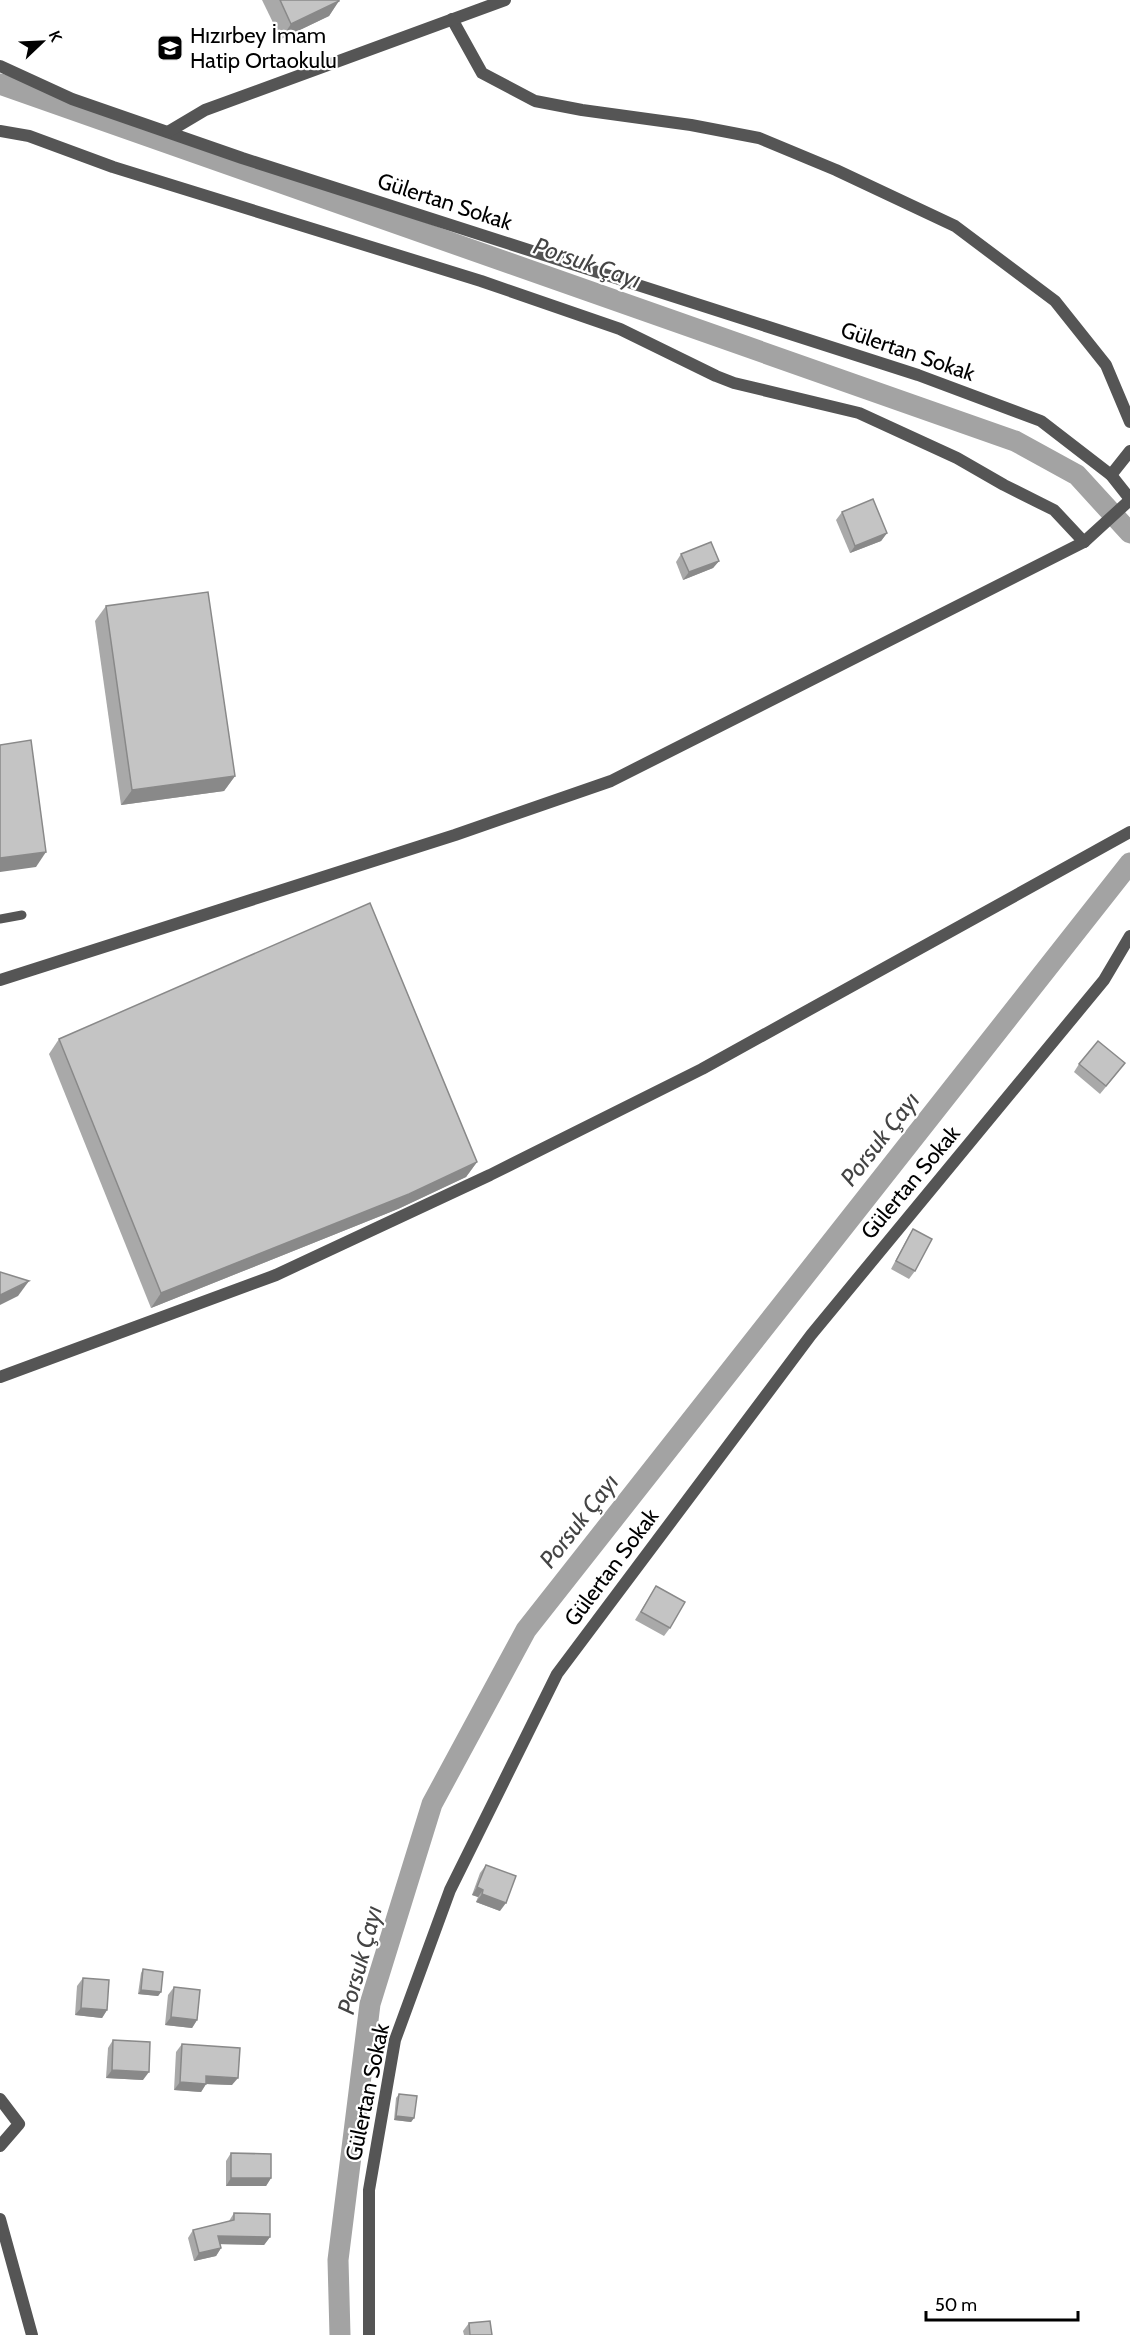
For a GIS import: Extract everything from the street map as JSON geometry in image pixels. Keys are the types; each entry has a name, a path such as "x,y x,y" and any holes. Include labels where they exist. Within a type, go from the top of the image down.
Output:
{"street":[{"path":"168,132 205,110 453,19 482,4 506,0"},
{"path":"453,19 482,73 535,100 582,110 691,125 759,138 836,170 955,226 1055,301 1106,365 1130,422"},
{"name":"Gülertan Sokak","path":"0,66 72,99 168,132 918,375 1041,421 1111,475 1129,501"},
{"path":"0,131 29,136 113,167 481,281 620,329 734,383 859,413 957,458 1054,510 1084,542"},
{"path":"1111,475 1130,451"},
{"path":"0,980 455,835 611,781 1084,542 1129,501"},
{"path":"0,1377 276,1275 490,1175 702,1068 1130,832"},
{"name":"Gülertan Sokak","path":"369,2335 369,2190 395,2040 450,1890 557,1674 811,1335 1104,980 1130,936"},
{"path":"0,2099 19,2124 0,2146"},
{"path":"0,2219 32,2335"}],"lane":[{"path":"0,918 22,915"}],"building":[{"path":"280,0 339,0 339,1 291,24"},
{"path":"873,499 887,533 855,546 842,512"},
{"path":"711,542 719,561 689,572 681,554"},
{"path":"208,592 235,776 132,790 106,606"},
{"path":"31,740 46,852 0,858 0,745"},
{"path":"370,903 477,1162 409,1194 161,1293 59,1039"},
{"path":"1098,1041 1125,1063 1106,1086 1079,1064"},
{"path":"913,1229 932,1239 915,1271 896,1261"},
{"path":"0,1272 29,1281 0,1295"},
{"path":"656,1586 685,1602 670,1628 641,1612"},
{"path":"486,1865 516,1876 506,1903 482,1894 483,1890 477,1887"},
{"path":"143,1969 163,1972 161,1992 141,1990"},
{"path":"83,1978 109,1980 107,2010 81,2008"},
{"path":"174,1987 200,1990 197,2020 171,2017"},
{"path":"113,2040 150,2042 149,2072 112,2070"},
{"path":"182,2044 240,2048 238,2078 206,2076 206,2084 180,2082"},
{"path":"399,2094 417,2096 414,2118 396,2116"},
{"path":"231,2153 271,2154 271,2178 231,2178"},
{"path":"234,2213 270,2214 270,2237 218,2236 221,2248 199,2253 193,2230 234,2220"},
{"path":"490,2321 492,2335 470,2335 469,2323"}],"waterway":[{"name":"Porsuk Çayı","path":"0,84 1015,441 1077,475 1130,533"},
{"name":"Porsuk Çayı","path":"340,2335 338,2260 370,2004 432,1804 526,1630 1130,863"}],"place":[{"name":"Hızırbey İmam Hatip Ortaokulu","path":"170,48"}]}
